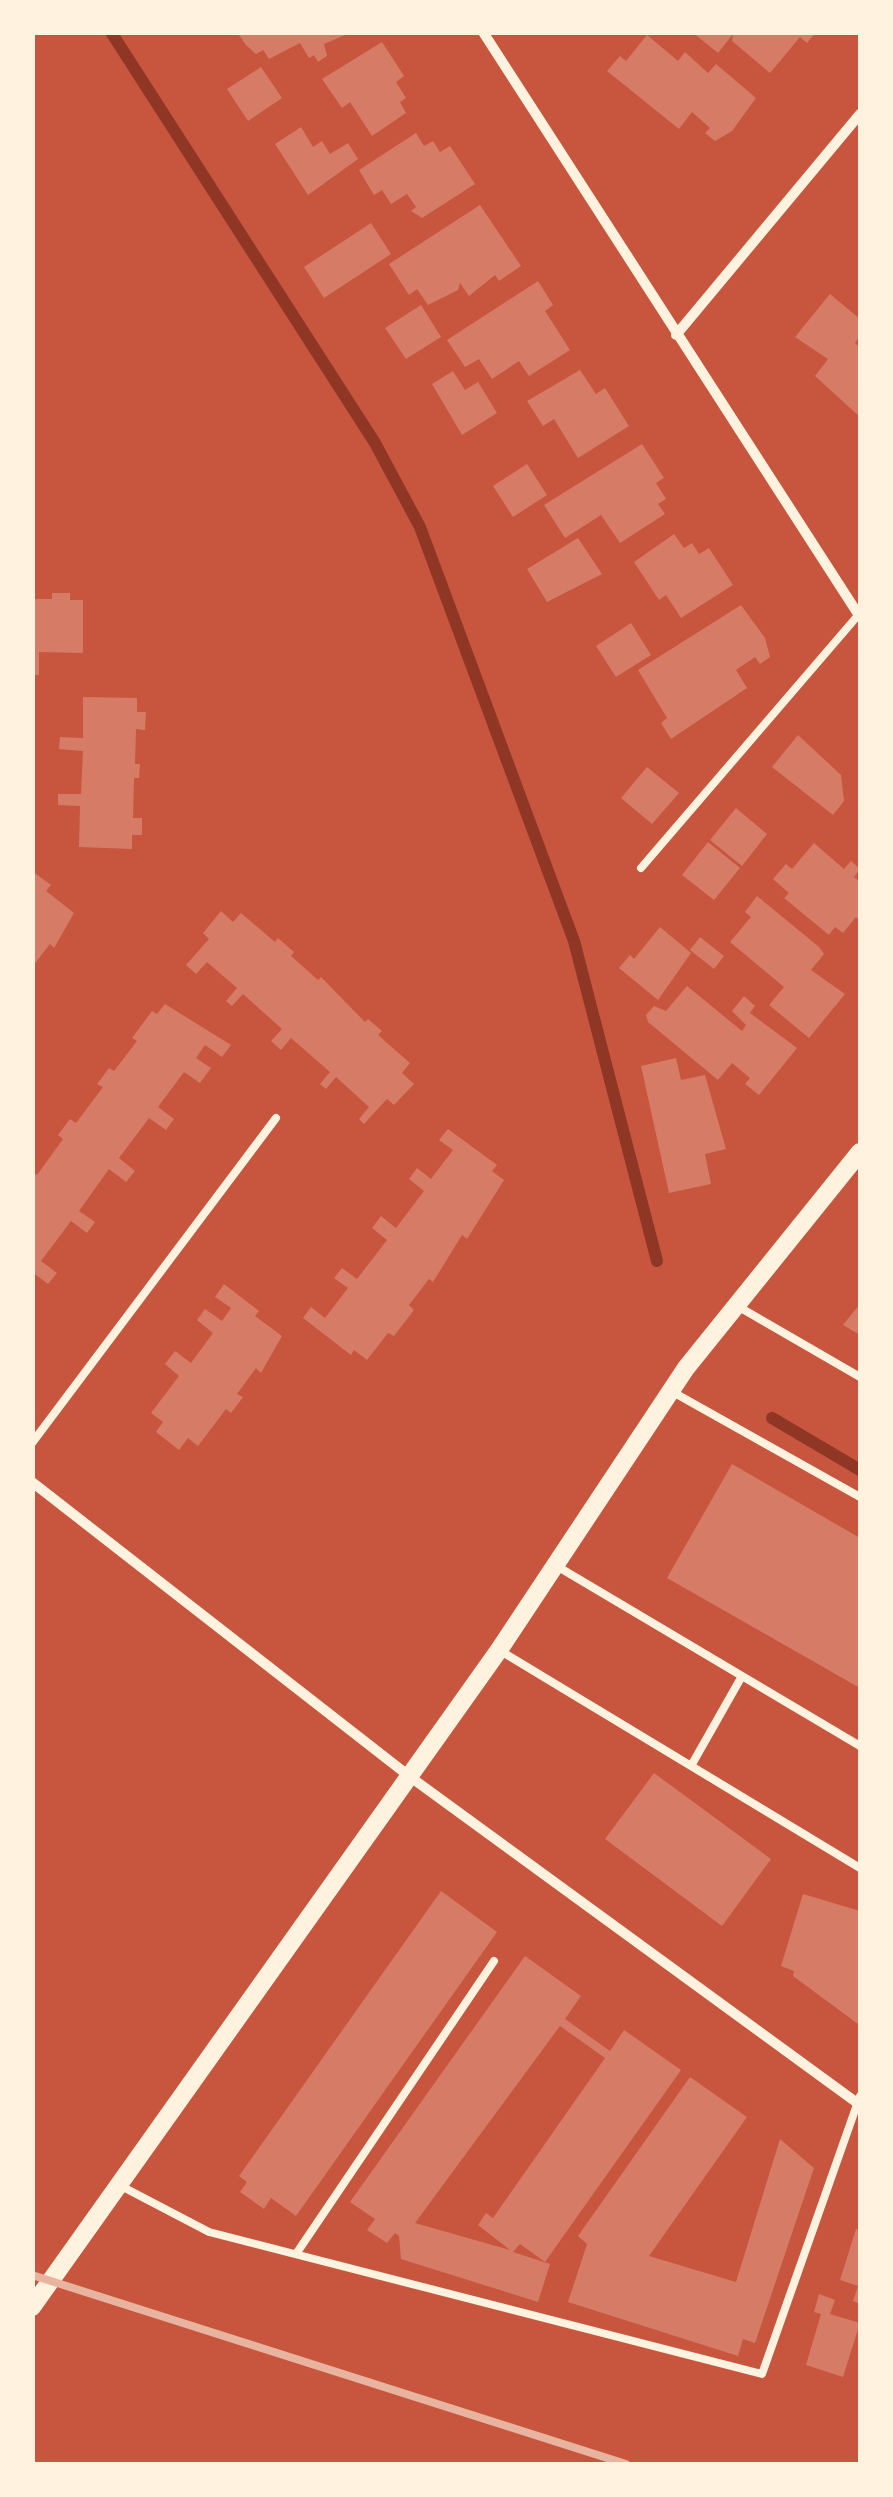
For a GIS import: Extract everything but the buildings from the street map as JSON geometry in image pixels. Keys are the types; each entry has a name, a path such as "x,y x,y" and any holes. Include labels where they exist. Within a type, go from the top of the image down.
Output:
{"street":[{"path":"483,32 860,615"},
{"path":"676,335 860,114"},
{"path":"32,2307 499,1650 671,1391 860,1152"},
{"path":"32,1482 409,1776 860,2101"}],"lane":[{"path":"642,868 860,615"},
{"path":"32,1443 276,1118"},
{"path":"736,1305 860,1378"},
{"path":"671,1391 860,1498"},
{"path":"556,1565 860,1746"},
{"path":"499,1650 860,1868"},
{"path":"692,1766 742,1676"},
{"path":"296,2254 494,1961"},
{"path":"119,2184 209,2232 762,2374 860,2101"}],"waterway":[{"path":"111,32 375,443 420,527 574,941 657,1261"},
{"path":"772,1418 860,1470"}],"railway":[{"path":"32,2275 626,2464"}]}
